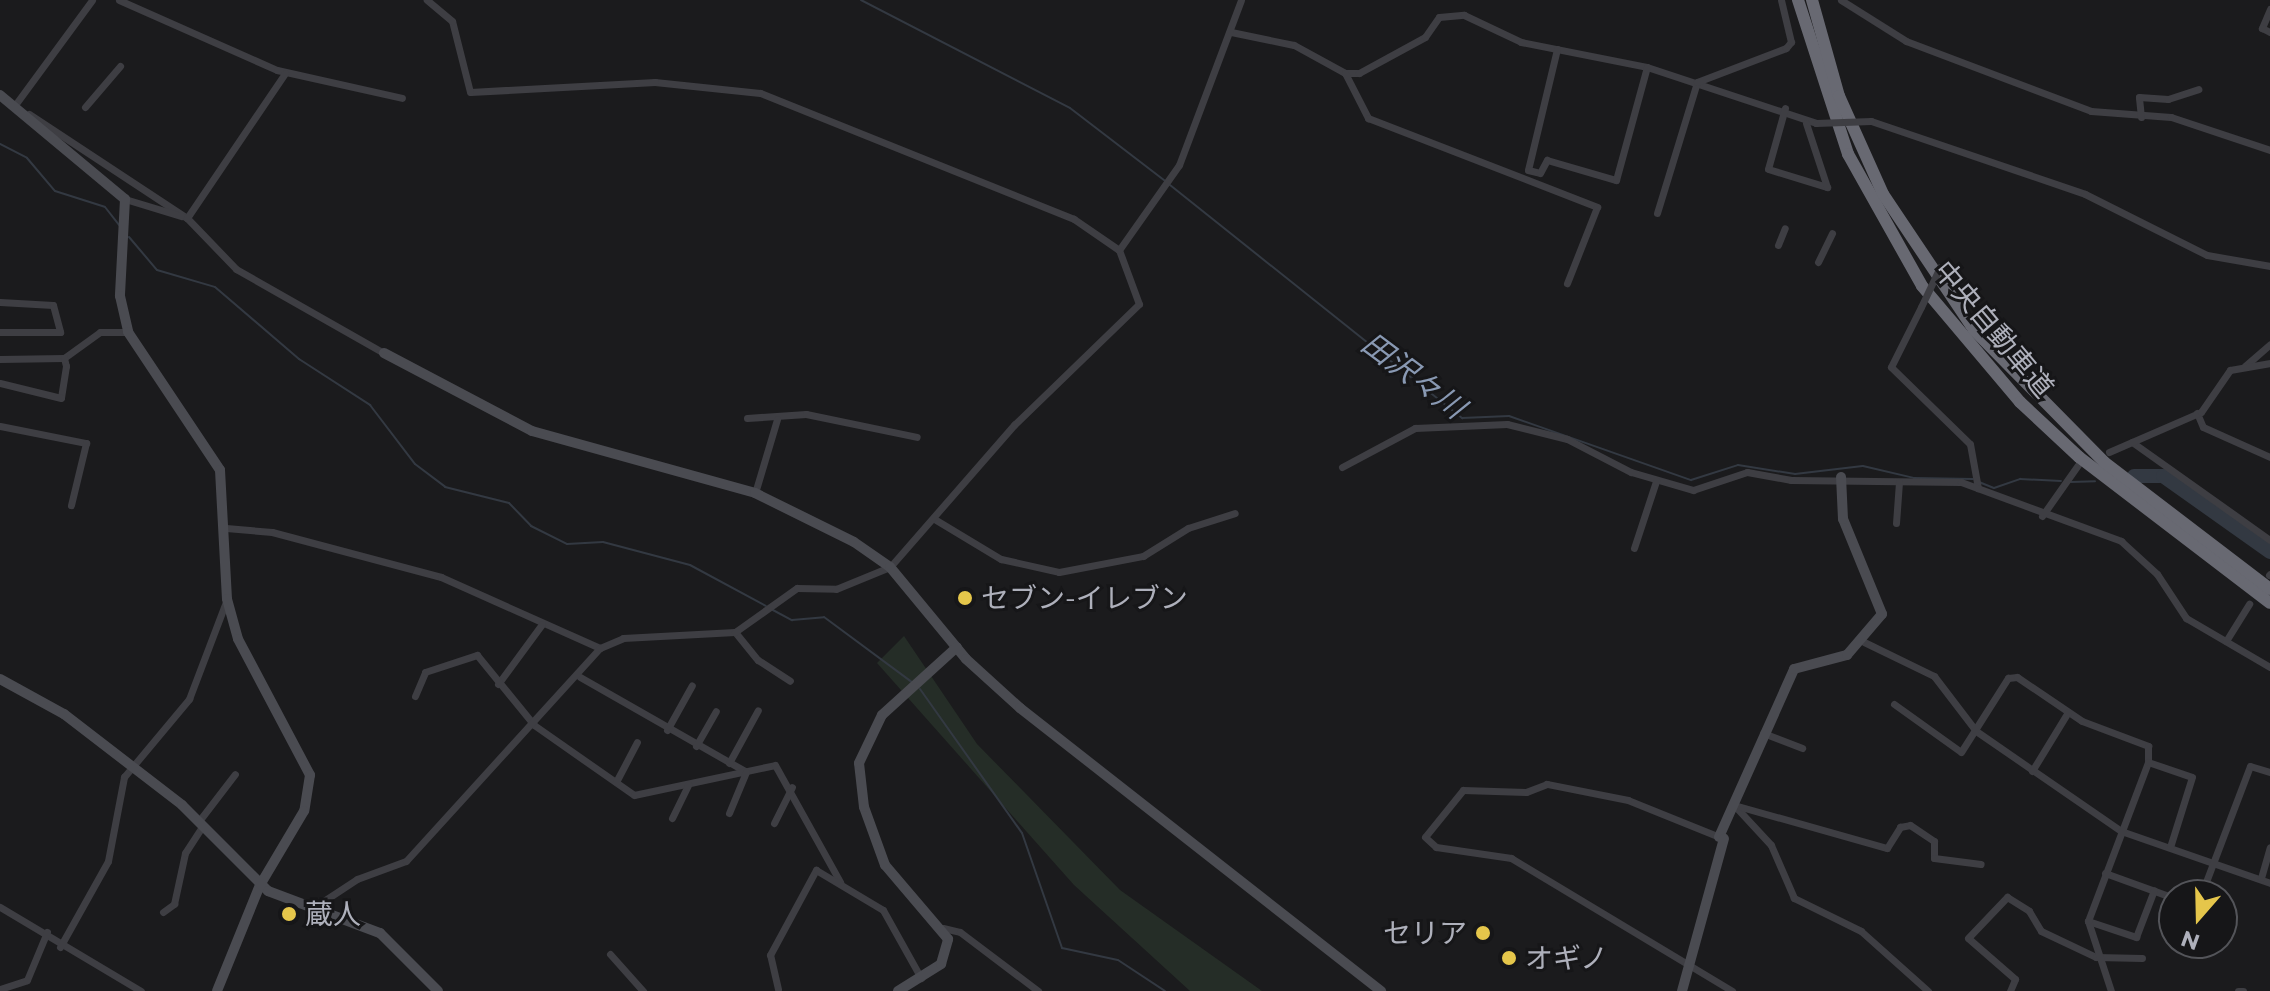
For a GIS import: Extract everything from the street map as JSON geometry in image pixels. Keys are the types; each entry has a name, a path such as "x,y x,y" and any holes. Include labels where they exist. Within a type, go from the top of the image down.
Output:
{"highway":[{"name":"中央自動車道","path":"1798,0 1848,154 1893,241 1941,310 2079,457 2270,603"},
{"name":"中央自動車道","path":"1812,0 1839,96 1883,194 1974,330 2104,462 2270,589"}],"street":[{"path":"15,105 92,0"},
{"path":"119,0 285,73 402,98"},
{"path":"313,908 357,879 406,861 580,677 600,648 623,638 735,632 772,602 797,588 836,589 890,567 936,520 1014,425 1135,312 1139,304 1119,250 1074,219 730,85 605,82 470,92 452,21 427,0"},
{"path":"1119,250 1167,182 1231,32 1241,0"},
{"path":"1697,82 1786,48 1791,42 1781,0"},
{"path":"1841,0 1906,41 2091,111 2171,117 2270,150"},
{"path":"2270,9 2262,28 2270,32"},
{"path":"1345,73 1373,68 1425,37 1439,17 1456,14 1557,49 1647,67 1785,108 1806,123 1871,121 2085,194 2207,255 2270,266"},
{"path":"1231,32 1294,45 1345,73 1368,118 1597,207 1567,283"},
{"path":"1557,49 1528,170 1540,173 1547,160 1616,180 1647,67"},
{"path":"85,107 120,66"},
{"path":"187,218 285,73"},
{"path":"1657,213 1697,82"},
{"path":"2141,117 2139,97 2168,99 2198,89"},
{"path":"0,95 187,218 236,269 384,353 579,449 755,493 890,567 957,647 1020,708 1381,991"},
{"path":"1785,108 1768,169 1827,187 1806,123"},
{"path":"29,114 125,199 187,218"},
{"path":"125,199 120,296 128,332 220,470 226,528 227,599 238,639 310,775 304,811 260,885 217,991"},
{"path":"1778,245 1785,228"},
{"path":"1818,262 1832,233"},
{"path":"1940,267 1891,367 1961,433 1979,484"},
{"path":"0,332 60,332 53,305 1,303"},
{"path":"0,359 64,358 100,332 128,332"},
{"path":"2245,366 2270,344"},
{"path":"0,383 61,398 64,358"},
{"path":"2109,452 2197,413 2230,370 2270,363"},
{"path":"2197,413 2219,437 2270,457"},
{"path":"747,418 777,419 806,414 917,437"},
{"path":"755,493 777,419"},
{"path":"1342,467 1415,428 1507,424 1591,448 1656,481 1693,490 1737,473 1979,484 2042,516 2121,541 2157,574 2175,608 2270,667"},
{"path":"0,426 86,443 71,505"},
{"path":"2132,442 2270,540"},
{"path":"2042,516 2063,476 2078,465"},
{"path":"1682,991 1721,838 1763,733 1794,669 1847,655 1864,642 1879,621 1881,602 1843,519 1841,477"},
{"path":"1634,548 1656,481"},
{"path":"1896,523 1899,482"},
{"path":"936,520 1001,559 1059,572 1143,556 1188,528 1235,513"},
{"path":"226,528 272,532 441,577 600,648"},
{"path":"60,947 108,861 132,765 189,699 227,599"},
{"path":"2226,641 2249,604"},
{"path":"498,684 542,624"},
{"path":"735,632 758,660 790,681"},
{"path":"1864,642 1934,676 1976,731 2121,831 2270,883"},
{"path":"957,647 886,711 859,763 864,807 895,880 943,928 960,932 1038,991"},
{"path":"415,696 425,672 477,655 534,725 634,795 775,765 792,787 840,882"},
{"path":"580,677 667,730 746,772"},
{"path":"1894,704 1953,751 1961,752 2008,678 2068,712 2148,746 2148,762 2088,921 2096,957 2111,991"},
{"path":"0,679 64,714 132,765 201,823 260,885 380,933 438,991"},
{"path":"667,730 692,685"},
{"path":"729,763 758,710"},
{"path":"696,746 716,711"},
{"path":"2032,771 2068,712"},
{"path":"1763,733 1802,748"},
{"path":"616,782 637,742"},
{"path":"2148,762 2192,777 2170,847"},
{"path":"2208,879 2250,766 2270,772"},
{"path":"729,813 746,772"},
{"path":"163,912 174,904 185,853 201,823 235,774"},
{"path":"1721,838 1628,800 1547,784 1526,792 1463,790 1425,837 1436,847 1511,858 1686,967 1732,991"},
{"path":"672,818 688,785"},
{"path":"774,823 792,787"},
{"path":"1734,805 1887,848 1900,827 1910,825 1934,841 1934,858 1981,864"},
{"path":"1734,805 1771,845 1794,898 1861,931 1921,990"},
{"path":"2261,878 2270,847"},
{"path":"780,990 770,955 816,870 883,910 921,979"},
{"path":"2105,873 2158,892"},
{"path":"2088,921 2136,937 2154,890"},
{"path":"2010,991 2015,979 1968,938 2007,897 2029,911 2041,931 2096,957 2142,958"},
{"path":"0,907 47,932 60,947 141,991"},
{"path":"898,991 941,964 943,928"},
{"path":"2,988 27,980 47,932"},
{"path":"610,954 643,991"}],"shaded area":[{"path":"904,636 977,744 1120,890 1262,991 1190,991 1074,885 877,663"}],"waterway":[{"name":"田沢々川","path":"861,0 1070,108 1165,181"},
{"path":"0,144 27,158 55,191 105,207 120,226"},
{"name":"田沢々川","path":"1170,185 1462,418 1509,416 1691,480 1738,465 1795,474 1863,466 1914,478 1973,479"},
{"path":"129,237 157,270 215,287 299,359 370,405 415,464 445,487 509,503 531,526 567,544 603,542 690,565 766,606"},
{"name":"田沢々川","path":"2134,476 2163,476 2270,552"},
{"name":"田沢々川","path":"1979,482 1994,488 2020,479 2061,481"},
{"name":"田沢々川","path":"2071,482 2095,481"},
{"path":"771,609 792,620 824,617 912,682"},
{"path":"920,689 1022,833 1062,948 1118,960 1165,991"}],"place":[{"name":"セブン-イレブン","path":"965,598"},
{"name":"蔵人","path":"289,914"},
{"name":"セリア","path":"1483,933"},
{"name":"オギノ","path":"1509,958"}]}
